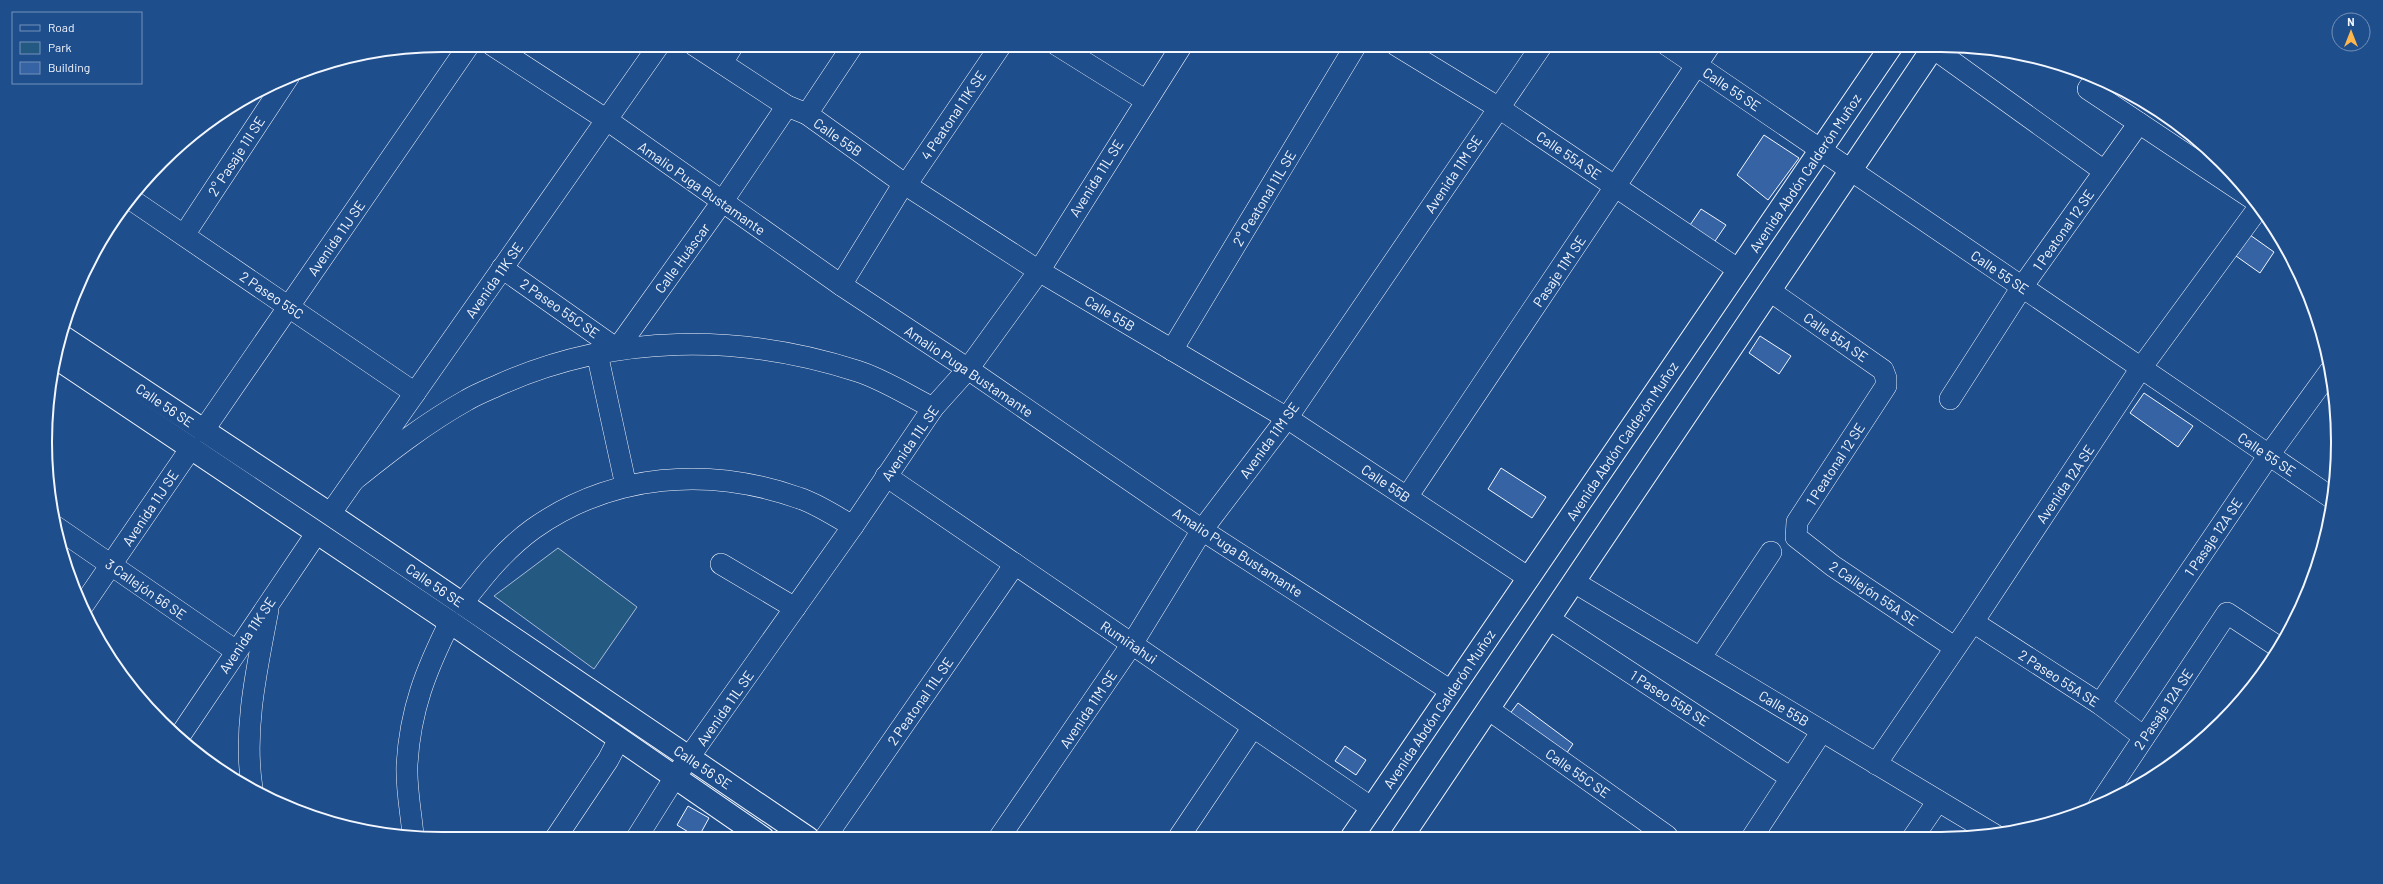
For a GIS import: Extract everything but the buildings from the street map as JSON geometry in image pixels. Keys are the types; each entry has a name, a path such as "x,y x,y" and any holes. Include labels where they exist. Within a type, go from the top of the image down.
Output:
{"main road":[{"name":"Avenida Abdón Calderón Muñoz","path":"1355,832 1887,52"},
{"path":"1409,832 1488,709 1931,52"},
{"name":"Calle 56 SE","path":"66,339 330,514 799,832"},
{"name":"Calle 56 SE","path":"60,361 316,534 450,622 754,832"}],"street":[{"name":"Avenida 11J SE","path":"203,431 465,52"},
{"name":"Amalio Puga Bustamante","path":"503,52 607,120 841,285 968,368 1202,530 1451,691"},
{"name":"Avenida 11K SE","path":"330,514 653,52"},
{"name":"Calle 55B","path":"705,52 787,106 806,114 905,184 1039,271 1287,418 1529,578"},
{"path":"722,63 729,52"},
{"path":"806,114 848,52"},
{"name":"4 Peatonal 11K SE","path":"841,285 905,184 996,52"},
{"path":"1068,52 1145,100"},
{"name":"Avenida 11L SE","path":"640,832 675,777 690,758 853,526 933,408 968,368 1039,271 1145,100 1177,52"},
{"name":"2° Peatonal 11L SE","path":"1172,350 1352,52"},
{"name":"Calle 55A SE","path":"1407,52 1499,108 1739,270"},
{"name":"Avenida 11M SE","path":"1003,832 1132,644 1202,530 1287,418 1537,52"},
{"name":"Calle 55 SE","path":"1678,52 2328,495"},
{"name":"Pasaje 11M SE","path":"1407,498 1705,52"},
{"path":"1941,52 2104,172"},
{"path":"2092,84 2139,123 2236,188"},
{"name":"2° Pasaje 11I SE","path":"184,235 282,87"},
{"name":"Calle Huáscar","path":"617,349 722,202 787,106"},
{"name":"1 Peatonal 12 SE","path":"1950,399 2022,287 2139,123"},
{"name":"2 Paseo 55C","path":"135,202 415,393"},
{"name":"Avenida 12A SE","path":"1876,764 1954,647 1973,622 2141,368 2255,212"},
{"name":"2 Paseo 55C SE","path":"502,268 617,349"},
{"name":"Calle 55A SE","path":"1770,291 1883,370"},
{"path":"354,480 409,436 468,399 530,371 597,352 617,349 699,343 780,350 858,371 933,408"},
{"name":"2 Paseo 55C SE","path":"597,352 626,486"},
{"name":"1 Peatonal 12 SE","path":"1796,537 1797,522 1886,386 1886,378 1883,370"},
{"name":"1 Pasaje 12A SE","path":"2100,704 2269,455 2326,377"},
{"name":"Avenida 11J SE","path":"86,601 191,448"},
{"name":"Rumiñahui","path":"886,476 1372,808"},
{"path":"462,604 494,563 533,530 577,503 626,486 685,478 744,482 801,498 853,526"},
{"name":"3 Callejón 56 SE","path":"62,531 236,651"},
{"name":"Avenida 11K SE","path":"182,732 270,599 316,534"},
{"name":"2 Callejón 55A SE","path":"1796,537 1833,566 1954,647"},
{"path":"1701,658 1771,552"},
{"path":"721,564 795,608"},
{"name":"2 Peatonal 11L SE","path":"829,832 1014,564"},
{"name":"Calle 55B","path":"1574,582 1986,829"},
{"path":"251,782 248,764 254,686 270,599"},
{"name":"2 Pasaje 12A SE","path":"2105,795 2227,613 2274,644"},
{"name":"1 Paseo 55B SE","path":"1549,619 1791,778"},
{"path":"413,831 407,766 413,716 427,667 450,622"},
{"name":"2 Paseo 55A SE","path":"1973,622 2100,704 2144,737"},
{"name":"Calle 55C SE","path":"1488,709 1661,832"},
{"path":"1182,832 1253,727"},
{"path":"1756,832 1822,731"},
{"path":"560,832 608,760 619,739"},
{"path":"1917,832 1938,801"}],"green space":[{"path":"558,548 637,607 594,669 494,596"}]}
